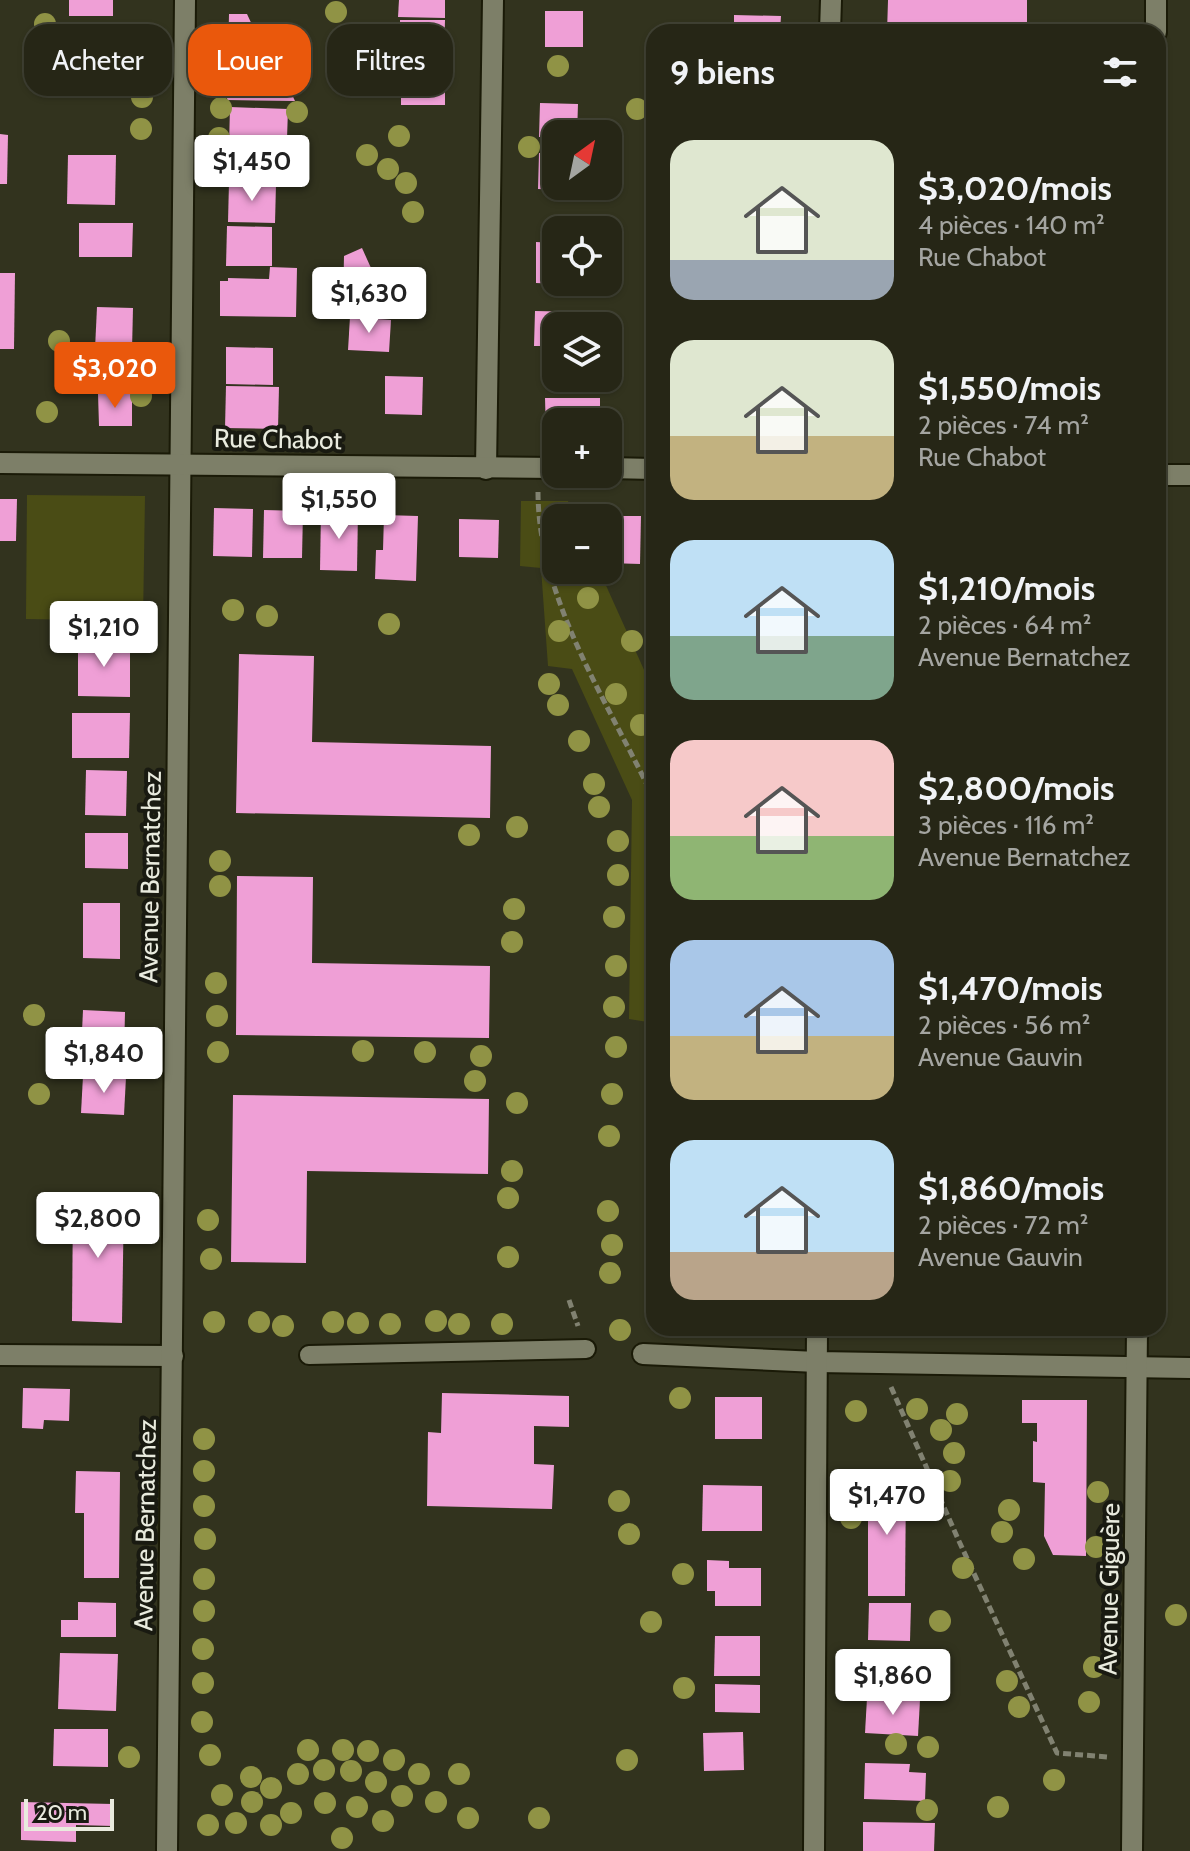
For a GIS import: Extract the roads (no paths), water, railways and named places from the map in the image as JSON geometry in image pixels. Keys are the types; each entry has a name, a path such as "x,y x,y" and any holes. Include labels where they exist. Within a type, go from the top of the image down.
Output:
{"street":[{"name":"Avenue Bernatchez","path":"167,1851 185,0"},
{"path":"486,469 493,0"},
{"path":"830,24 831,0"},
{"path":"1156,0 1156,24"},
{"name":"Rue Chabot","path":"0,463 542,468"},
{"path":"622,468 646,469"},
{"path":"1166,475 1190,475"},
{"path":"814,1851 817,1336"},
{"name":"Avenue Giguère","path":"1132,1851 1137,1336"},
{"path":"643,1354 881,1364 1190,1368"},
{"path":"0,1355 173,1356"}],"lane":[{"path":"309,1355 586,1349"}]}
